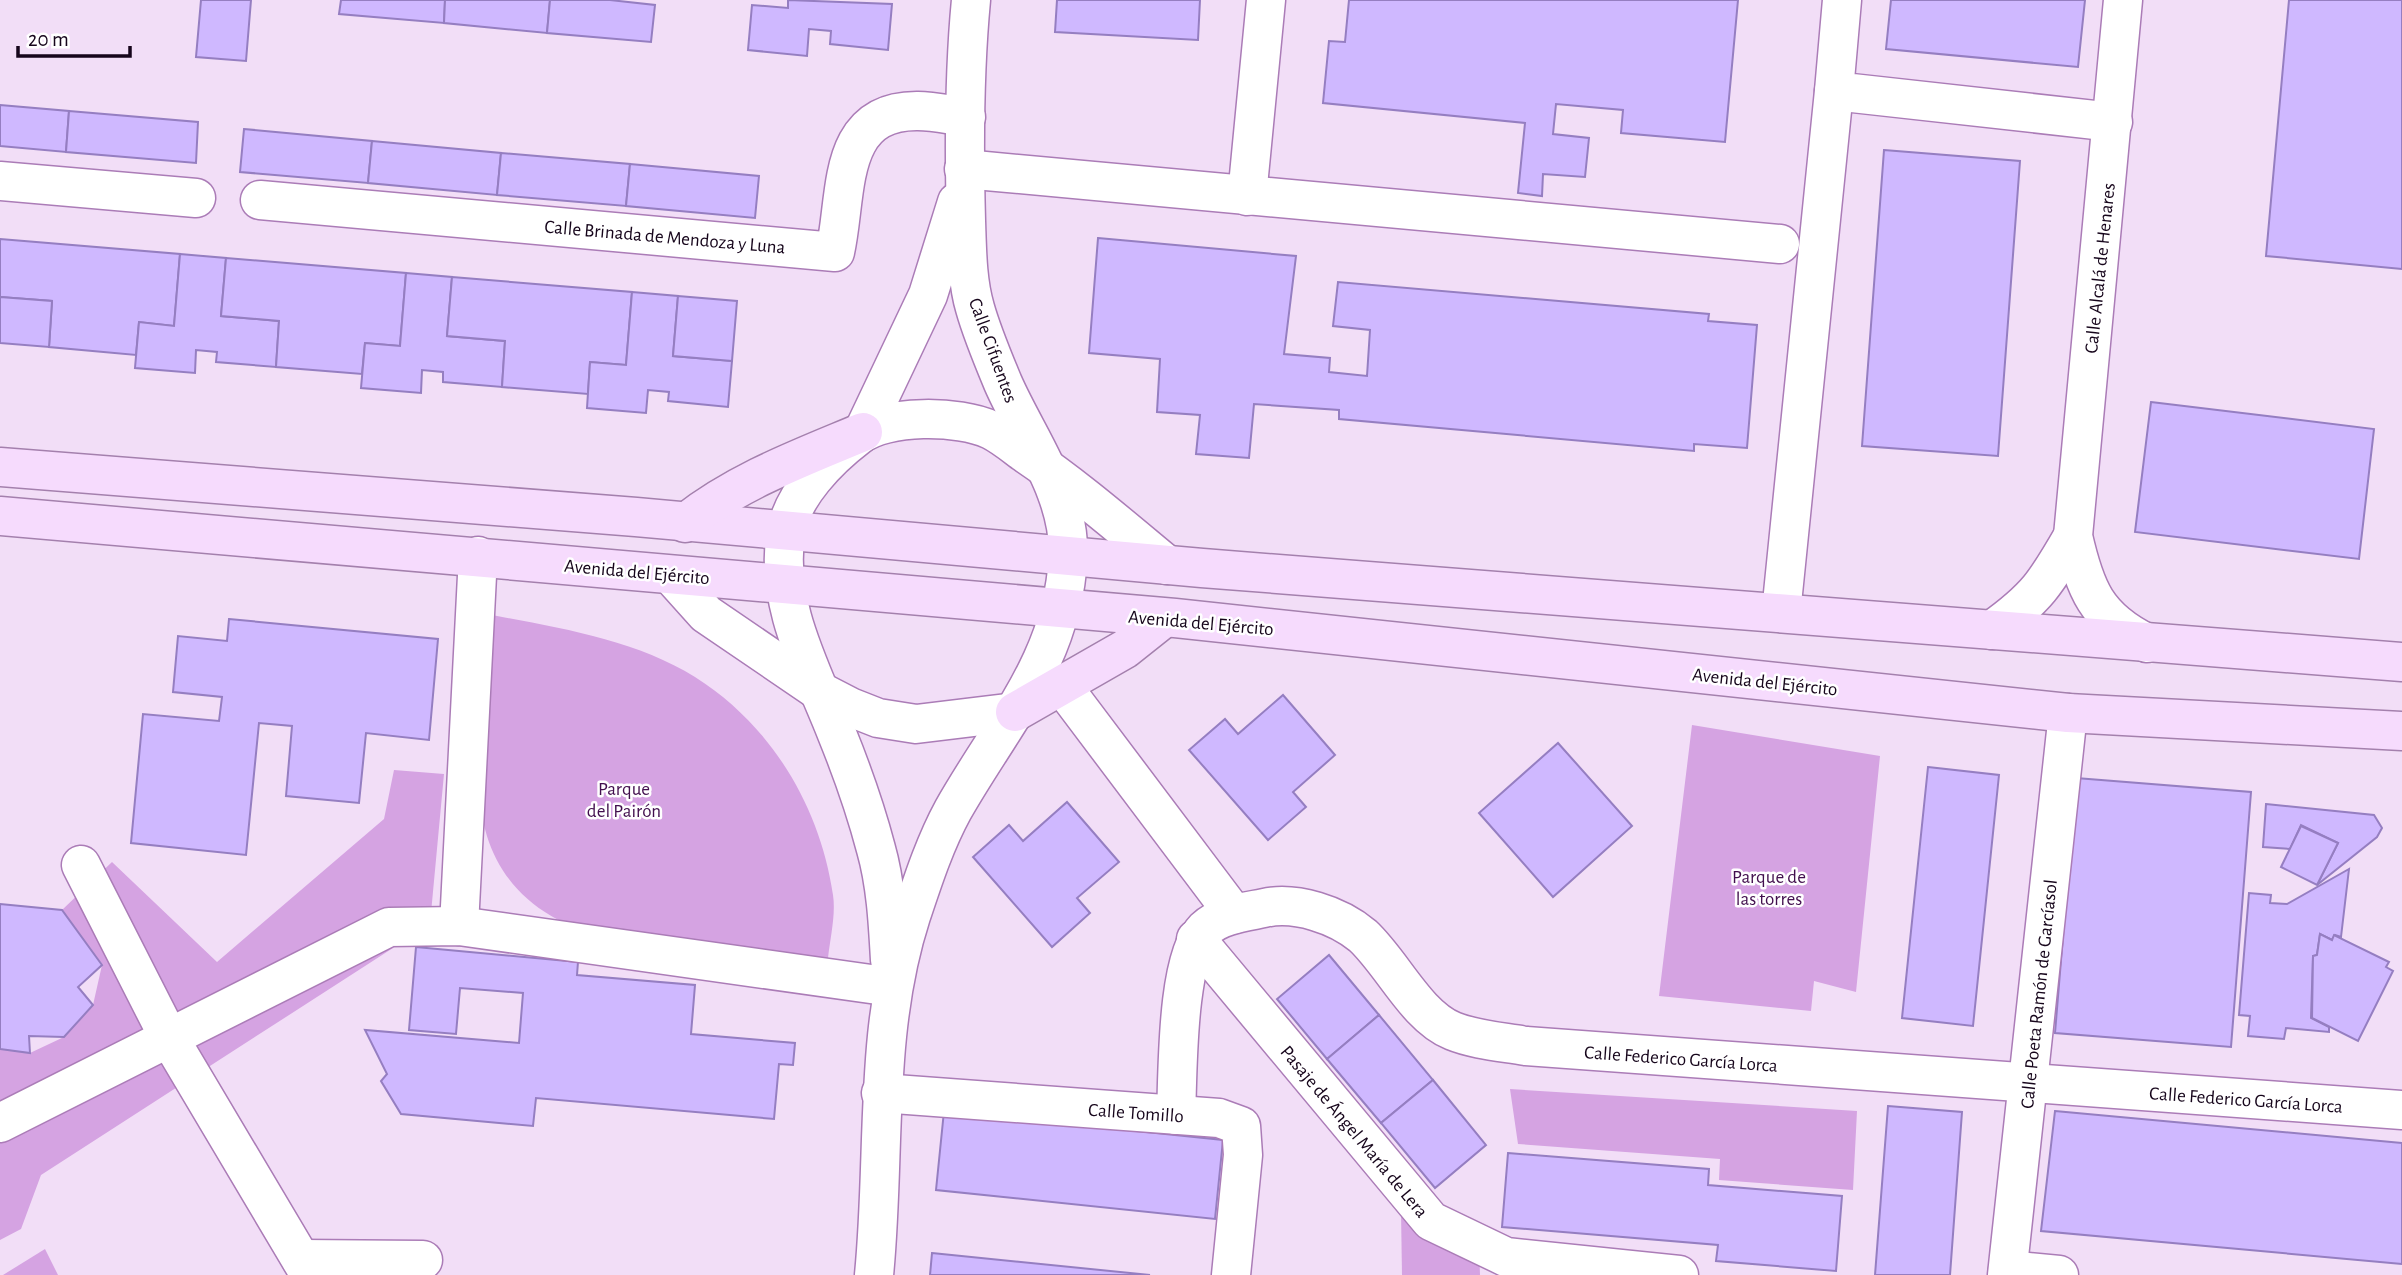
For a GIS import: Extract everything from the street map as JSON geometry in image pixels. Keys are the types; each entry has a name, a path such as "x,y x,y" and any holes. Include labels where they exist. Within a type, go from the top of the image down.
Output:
{"main road":[{"path":"685,523 727,493 863,432"},
{"path":"0,467 787,530 1167,565 2402,662"},
{"name":"Avenida del Ejército","path":"0,516 1164,618 2068,713 2402,731"},
{"path":"1015,712 1063,687 1125,649 1164,618"}],"street":[{"name":"Calle Cifuentes","path":"971,0 964,177 974,305 1003,384 1046,467"},
{"path":"1247,196 1266,0"},
{"path":"1781,613 1842,0"},
{"name":"Calle Alcalá de Henares","path":"2123,0 2073,536 2082,572 2094,601 2119,629 2147,643"},
{"path":"1834,91 2113,122"},
{"name":"Calle Brinada de Mendoza y Luna","path":"260,200 835,252 846,167 859,135 887,114 918,111 966,117"},
{"name":"Calle Cifuentes","path":"863,432 928,295 964,177"},
{"path":"964,177 1247,196 1780,244"},
{"path":"0,181 196,198"},
{"path":"892,987 877,851 838,736 801,651 790,610 785,567 787,530 804,490 863,432 901,420 956,423 990,429 1046,467 1167,565"},
{"path":"874,1275 880,1220 881,1093 892,987 910,919 941,834 1039,672 1061,610 1069,555 1064,521 1046,467"},
{"name":"Calle Alcalá de Henares","path":"1992,630 2027,605 2039,592 2073,536"},
{"path":"458,926 478,556"},
{"path":"671,575 706,614 819,691 878,718 916,724 1015,712"},
{"path":"1063,687 1234,914"},
{"name":"Calle Poeta Ramón de Garcíasol","path":"2007,1273 2068,713"},
{"path":"81,865 168,1036 305,1267 422,1260"},
{"name":"Calle Federico García Lorca","path":"1196,939 1207,926 1234,914 1274,905 1311,910 1338,920 1362,936 1395,971 1424,1011 1453,1031 1526,1046 2402,1110"},
{"path":"0,1123 168,1036 389,927 458,926 892,987"},
{"path":"1176,1115 1181,1006 1196,939"},
{"name":"Pasaje de Ángel María de Lera","path":"1196,939 1431,1221 1506,1257 1679,1275"},
{"name":"Calle Tomillo","path":"881,1093 1219,1118 1241,1126 1243,1155 1231,1275"},
{"path":"2007,1273 2059,1275"}],"green space":[{"name":"Parque del Pairón","path":"492,615 597,637 648,654 695,677 722,696 747,719 788,771 817,830 834,902 828,958 612,939 582,930 556,918 533,903 514,885 499,864 488,839 481,811 480,738"},
{"name":"Parque de las torres","path":"1692,725 1880,756 1856,992 1814,981 1811,1011 1659,996"},
{"path":"394,770 444,774 431,913 410,937 41,1175 21,1229 0,1240 0,1049 30,1053 64,1037 93,1005 102,965 62,910 112,862 217,962 384,819"},
{"path":"1510,1089 1857,1111 1853,1190 1719,1180 1720,1159 1518,1144"},
{"path":"1401,1212 1479,1244 1480,1275 1402,1275"},
{"path":"45,1249 58,1275 3,1275"}],"building":[{"path":"201,0 251,0 246,61 196,57"},
{"path":"341,0 445,0 444,23 339,14"},
{"path":"445,0 550,0 547,33 444,23"},
{"path":"550,0 610,0 655,5 651,42 547,33"},
{"path":"788,0 892,4 888,50 830,44 831,31 809,29 807,56 748,50 752,5 788,8"},
{"path":"1057,0 1200,0 1198,40 1055,32"},
{"path":"1349,0 1738,0 1725,142 1621,133 1623,110 1556,104 1553,134 1589,138 1585,177 1543,174 1542,196 1518,193 1525,123 1323,103 1329,41 1345,42"},
{"path":"1891,0 2085,0 2078,67 1886,49"},
{"path":"2289,0 2402,0 2402,269 2266,256"},
{"path":"0,105 69,111 66,152 0,146"},
{"path":"69,111 198,122 196,163 66,152"},
{"path":"244,129 372,141 368,183 240,172"},
{"path":"372,141 501,153 497,195 368,183"},
{"path":"1884,150 2020,161 1998,456 1862,446"},
{"path":"501,153 630,164 626,206 497,195"},
{"path":"630,164 759,176 755,218 626,206"},
{"path":"1098,238 1296,256 1284,354 1330,358 1329,372 1367,376 1370,330 1333,326 1338,282 1709,314 1708,321 1757,325 1747,448 1694,444 1694,451 1339,419 1339,410 1254,404 1249,458 1196,454 1200,415 1157,412 1160,359 1089,353"},
{"path":"0,239 180,254 174,326 139,322 136,355 49,347 52,301 0,297"},
{"path":"180,254 226,258 221,316 279,321 276,367 216,362 217,352 196,350 195,373 135,368 139,322 174,326"},
{"path":"226,258 406,273 400,346 365,343 362,374 276,367 279,321 221,316"},
{"path":"406,273 452,277 447,336 505,341 502,387 443,382 443,372 422,370 421,393 361,388 365,343 400,346"},
{"path":"452,277 632,292 626,365 590,362 588,394 502,387 505,341 447,336"},
{"path":"632,292 678,296 673,356 732,361 728,407 668,401 669,392 648,390 646,413 587,408 590,362 626,365"},
{"path":"678,296 737,301 732,361 673,356"},
{"path":"0,297 52,301 49,347 0,343"},
{"path":"2151,402 2374,429 2359,559 2135,532"},
{"path":"229,619 438,639 429,740 366,733 359,803 286,796 292,726 259,723 246,855 131,843 143,714 219,721 222,697 173,692 178,636 227,641"},
{"path":"1283,695 1335,755 1293,792 1306,807 1268,840 1189,750 1225,719 1238,734"},
{"path":"1558,743 1632,826 1553,897 1479,813"},
{"path":"1928,767 1999,775 1973,1026 1902,1018"},
{"path":"2076,778 2251,792 2231,1047 2055,1033"},
{"path":"1067,802 1119,862 1077,898 1090,913 1052,947 973,857 1009,825 1023,841"},
{"path":"2266,804 2374,815 2382,828 2377,837 2317,885 2338,843 2301,825 2290,849 2263,847"},
{"path":"2301,826 2338,843 2317,885 2281,867"},
{"path":"2349,869 2341,937 2335,935 2332,940 2320,934 2317,955 2313,956 2311,1018 2329,1027 2329,1032 2286,1028 2284,1039 2248,1036 2250,1016 2239,1015 2249,893 2271,895 2270,903 2287,904"},
{"path":"0,904 62,910 102,965 78,987 93,1005 64,1037 29,1036 30,1053 0,1049"},
{"path":"2320,934 2332,940 2334,935 2389,962 2386,967 2393,971 2358,1041 2312,1018 2313,956 2317,955"},
{"path":"416,947 578,962 577,975 695,985 691,1034 795,1043 793,1065 779,1064 774,1119 536,1098 533,1126 401,1114 381,1081 387,1074 365,1030 519,1043 523,993 460,988 456,1034 409,1030"},
{"path":"1329,955 1379,1015 1327,1059 1277,999"},
{"path":"1379,1015 1433,1080 1381,1123 1327,1059"},
{"path":"1433,1080 1486,1145 1435,1188 1381,1123"},
{"path":"1888,1106 1962,1112 1950,1275 1875,1275"},
{"path":"944,1111 1223,1140 1215,1219 936,1190"},
{"path":"2055,1111 2402,1143 2402,1264 2041,1231"},
{"path":"1508,1153 1709,1169 1708,1185 1842,1196 1836,1271 1716,1261 1718,1245 1502,1227"},
{"path":"932,1253 1150,1275 930,1275"}]}
